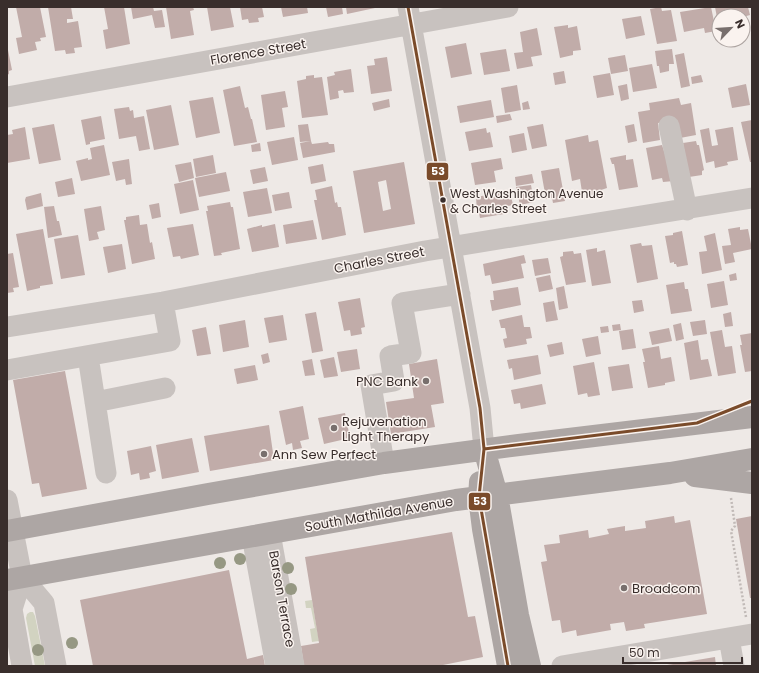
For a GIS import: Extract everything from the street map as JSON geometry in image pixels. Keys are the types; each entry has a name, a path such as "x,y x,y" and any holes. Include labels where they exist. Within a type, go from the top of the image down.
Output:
{"main road":[{"path":"697,423 752,401"},
{"path":"10,531 384,463 484,449 752,417"},
{"path":"484,449 508,666"},
{"name":"South Mathilda Avenue","path":"14,578 261,534 488,496 670,473 752,459"},
{"path":"670,473 752,483"},
{"path":"488,496 530,666"}],"street":[{"name":"Florence Street","path":"7,97 409,16 508,7"},
{"path":"409,16 480,408 484,449"},
{"path":"669,126 687,210"},
{"name":"Charles Street","path":"7,327 163,302 451,247 687,210 752,198"},
{"path":"384,463 371,385 394,381 390,356 411,353 402,303 460,294"},
{"path":"7,370 170,341 163,302"},
{"path":"88,356 106,473"},
{"path":"95,402 165,388"},
{"path":"7,500 14,578 12,609 22,666"},
{"name":"Barson Terrace","path":"261,534 276,666"},
{"name":"Barson Terrace","path":"261,534 294,666"},
{"path":"14,578 44,603 56,666"},
{"path":"562,666 729,638 749,625"},
{"path":"729,638 734,666"}],"path":[{"path":"731,496 735,526 731,531 749,625"}],"green space":[{"path":"312,600 319,641 312,642 310,629 315,628 311,608 306,608 305,601"},
{"path":"33,612 35,616 45,666 35,666 26,618 27,614"}],"building":[{"path":"16,7 40,7 46,37 40,38 41,41 35,42 37,50 19,54 16,38 22,37"},
{"path":"48,7 71,7 73,19 67,19 67,23 78,21 82,47 74,48 75,53 66,54 65,50 55,51"},
{"path":"104,7 124,7 130,44 106,49 103,30 108,29"},
{"path":"131,7 153,7 154,11 162,10 165,27 155,28 152,15 133,19"},
{"path":"166,7 193,7 194,10 190,11 194,35 171,39"},
{"path":"207,7 230,7 234,27 211,31"},
{"path":"240,7 262,7 264,17 258,18 259,22 249,23 248,19 242,20"},
{"path":"281,7 307,7 308,13 283,17"},
{"path":"326,7 342,7 343,14 328,17"},
{"path":"346,7 375,7 375,8 347,14"},
{"path":"661,7 662,11 671,10 677,41 657,44 650,9"},
{"path":"711,7 711,32 705,33 704,28 684,32 680,12"},
{"path":"715,7 748,8 715,8"},
{"path":"641,16 645,35 626,39 622,19"},
{"path":"568,25 568,28 577,26 581,50 573,51 573,55 560,58 554,27"},
{"path":"537,28 542,55 531,57 533,66 517,69 514,53 523,52 520,32"},
{"path":"466,43 472,74 451,78 445,47"},
{"path":"506,49 510,71 484,75 480,53"},
{"path":"672,49 674,64 669,64 669,71 660,73 659,66 657,66 655,51"},
{"path":"8,50 12,70 9,71 9,74 7,75"},
{"path":"684,53 690,86 681,88 675,55"},
{"path":"625,55 628,71 611,74 608,58"},
{"path":"387,57 392,91 371,94 367,66 375,65 374,59"},
{"path":"652,64 657,88 633,92 629,68"},
{"path":"351,69 354,92 344,93 343,90 338,91 339,98 330,100 327,77 335,75 334,72"},
{"path":"564,71 566,83 555,85 553,73"},
{"path":"610,73 614,95 597,98 593,76"},
{"path":"314,75 314,78 322,77 328,115 302,118 297,81 306,79 306,76"},
{"path":"701,75 703,82 692,84 691,77"},
{"path":"627,84 629,99 621,101 618,86"},
{"path":"746,84 750,105 732,108 728,88"},
{"path":"517,85 521,110 505,113 501,88"},
{"path":"240,86 245,108 248,107 252,119 257,142 234,146 223,90"},
{"path":"285,91 288,107 282,108 285,127 266,130 261,95"},
{"path":"213,97 220,133 196,138 189,101"},
{"path":"679,98 681,105 691,103 696,135 680,138 677,120 658,123 660,140 643,143 638,112 650,110 649,103"},
{"path":"389,99 390,107 374,111 372,103"},
{"path":"491,100 494,117 460,123 457,106"},
{"path":"528,101 530,109 523,110 522,103"},
{"path":"171,105 179,145 154,150 146,110"},
{"path":"129,107 130,111 133,110 134,118 144,116 150,149 139,151 136,136 119,139 114,109"},
{"path":"510,114 512,120 497,123 496,116"},
{"path":"101,116 105,139 90,142 90,144 86,145 81,120"},
{"path":"752,120 752,162 750,162 741,122"},
{"path":"54,124 61,160 39,164 32,128"},
{"path":"308,124 311,141 300,142 298,125"},
{"path":"543,124 547,146 532,149 527,127"},
{"path":"634,124 637,141 628,143 625,126"},
{"path":"25,127 30,159 7,163 7,135 13,134 12,130"},
{"path":"733,127 738,160 727,162 728,165 715,168 714,161 706,163 700,130 709,128 712,146 718,145 715,130"},
{"path":"486,128 487,133 490,132 493,147 469,151 465,132"},
{"path":"524,133 527,150 512,153 509,136"},
{"path":"588,135 589,142 598,140 607,188 601,190 602,193 591,195 591,191 582,192 580,179 572,181 565,140"},
{"path":"294,137 298,160 272,165 267,142"},
{"path":"311,141 312,144 328,142 329,144 334,144 335,152 303,158 300,143"},
{"path":"696,141 697,145 699,145 704,170 702,171 702,175 689,177 683,143"},
{"path":"260,143 261,151 252,152 251,145"},
{"path":"104,145 110,175 81,181 76,161 88,158 88,160 92,159 90,148"},
{"path":"662,145 674,181 663,182 662,178 652,180 646,148"},
{"path":"213,155 216,173 196,177 193,159"},
{"path":"626,155 626,160 633,159 638,187 619,190 614,164 612,164 610,158"},
{"path":"501,158 503,169 494,171 496,182 475,185 471,163"},
{"path":"129,159 132,184 126,185 125,179 116,181 112,162"},
{"path":"191,162 194,178 179,182 175,165"},
{"path":"404,162 415,224 364,233 353,171","holes":["386,180 391,209 383,211 378,182"]},
{"path":"323,164 326,181 311,184 308,167"},
{"path":"265,167 268,181 253,184 250,170"},
{"path":"559,168 565,201 553,203 552,198 546,199 541,171"},
{"path":"226,172 230,191 199,197 195,178"},
{"path":"532,174 534,183 516,186 515,177"},
{"path":"72,178 75,194 58,197 55,182"},
{"path":"193,180 199,210 180,214 174,184"},
{"path":"531,185 534,202 520,205 516,187"},
{"path":"332,186 335,203 337,202 338,207 341,207 346,235 322,240 314,200 317,200 315,190"},
{"path":"267,188 272,213 248,217 243,192"},
{"path":"510,191 513,205 503,207 504,214 480,218 479,213 477,213 476,197"},
{"path":"289,192 292,208 275,211 272,195"},
{"path":"41,193 43,206 27,210 25,200 26,197"},
{"path":"230,202 231,207 233,207 240,249 214,256 206,211 208,211 207,206"},
{"path":"159,203 161,217 152,219 149,205"},
{"path":"54,206 62,235 48,238 44,207"},
{"path":"101,206 105,230 97,232 99,239 89,241 84,209"},
{"path":"139,215 140,225 147,224 150,243 152,242 155,259 132,264 124,220 126,220 126,217"},
{"path":"313,220 317,239 286,244 283,225"},
{"path":"193,224 199,255 181,259 180,256 173,257 167,228"},
{"path":"275,224 279,247 252,252 247,229 262,225 262,227"},
{"path":"740,227 740,230 748,229 752,249 733,253 735,262 725,264 722,246 731,245 728,229"},
{"path":"43,229 53,284 40,286 40,288 27,291 16,234"},
{"path":"682,231 688,265 677,267 674,262 670,263 665,236 673,235 673,233"},
{"path":"715,233 722,270 702,274 699,252 707,251 704,236"},
{"path":"78,235 85,275 61,279 54,239"},
{"path":"641,243 642,246 652,245 658,279 637,283 630,245"},
{"path":"122,244 126,269 108,273 103,247"},
{"path":"597,248 597,252 605,250 611,283 592,286 586,250"},
{"path":"573,251 574,254 581,253 586,282 566,285 560,257 563,256 563,252"},
{"path":"13,253 19,287 13,288 14,292 7,293 7,254"},
{"path":"524,255 526,263 521,264 524,278 492,284 490,275 485,276 483,264"},
{"path":"548,258 551,273 535,276 532,260"},
{"path":"736,273 737,280 730,281 729,275"},
{"path":"550,275 553,289 539,292 536,278"},
{"path":"724,281 728,305 711,308 707,284"},
{"path":"684,282 685,289 688,289 692,311 671,314 666,285"},
{"path":"564,286 568,308 559,310 556,288"},
{"path":"518,287 521,305 492,311 490,300 494,300 493,291"},
{"path":"360,298 365,327 361,328 362,334 351,336 350,330 344,331 338,302"},
{"path":"642,300 644,311 634,313 632,301"},
{"path":"554,301 558,320 546,322 543,303"},
{"path":"316,312 323,351 312,353 305,314"},
{"path":"731,312 733,326 725,327 723,314"},
{"path":"283,315 287,340 269,343 264,318"},
{"path":"522,315 524,327 530,327 532,338 526,339 527,344 505,348 503,339 507,338 505,328 501,328 499,320"},
{"path":"245,320 249,347 223,352 219,325"},
{"path":"705,320 707,334 693,336 690,322"},
{"path":"681,323 684,339 676,341 673,325"},
{"path":"620,324 621,330 613,331 612,325"},
{"path":"608,326 609,332 601,333 600,327"},
{"path":"206,327 211,354 197,356 192,330"},
{"path":"669,328 672,341 652,345 649,332"},
{"path":"633,329 636,348 622,350 619,331"},
{"path":"722,330 725,347 732,346 736,373 718,376 710,332"},
{"path":"752,333 752,371 745,372 740,345 742,345 740,335"},
{"path":"598,336 601,354 586,357 582,339"},
{"path":"698,340 701,360 708,359 712,376 690,380 684,343"},
{"path":"562,342 564,354 550,357 547,345"},
{"path":"659,346 661,359 671,357 675,381 665,383 665,385 648,388 642,349"},
{"path":"357,349 360,369 341,372 337,352"},
{"path":"268,353 270,362 263,364 261,355"},
{"path":"538,355 541,374 514,380 512,368 509,369 507,360"},
{"path":"334,357 338,376 324,378 320,360"},
{"path":"312,359 315,375 305,376 302,361"},
{"name":"PNC Bank","path":"437,359 444,403 431,405 435,427 391,434 386,402 414,398 409,364"},
{"path":"594,362 600,395 588,397 587,393 578,395 573,366"},
{"path":"629,364 633,388 612,391 608,367"},
{"path":"255,365 258,380 237,384 234,369"},
{"path":"65,371 87,489 42,497 39,483 32,484 13,380"},
{"path":"542,384 546,404 521,409 520,403 514,404 511,390"},
{"path":"303,406 309,439 300,441 302,448 293,450 292,443 286,445 279,411"},
{"name":"Rejuvenation Light Therapy","path":"345,413 350,438 324,444 318,418"},
{"path":"269,425 274,460 210,471 204,436"},
{"path":"192,438 199,472 162,479 156,445"},
{"path":"151,446 156,471 149,473 150,478 140,480 139,473 131,475 127,451"},
{"name":"Broadcom","path":"674,516 675,523 690,520 707,614 644,624 645,628 626,631 624,622 610,624 611,630 577,636 576,630 562,633 560,620 552,621 541,562 547,561 544,545 560,543 559,535 588,530 589,538 609,534 607,529 625,526 625,531 646,528 645,521"},
{"path":"752,516 752,598 750,598 736,519"},
{"path":"452,532 468,617 475,616 483,657 438,666 304,666 301,646 319,643 305,557"},
{"path":"229,570 247,659 263,655 265,666 93,666 80,600"},
{"path":"715,657 716,666 667,666 667,665"}],"transit line":[{"name":"53","path":"408,7 480,408 484,449 479,497 508,666"},
{"name":"53","path":"484,449 697,423 752,401"}],"place":[{"name":"West Washington Avenue & Charles Street","path":"443,200"},
{"name":"PNC Bank","path":"426,381"},
{"name":"Rejuvenation Light Therapy","path":"334,428"},
{"name":"Ann Sew Perfect","path":"264,454"},
{"name":"Broadcom","path":"624,588"}]}
